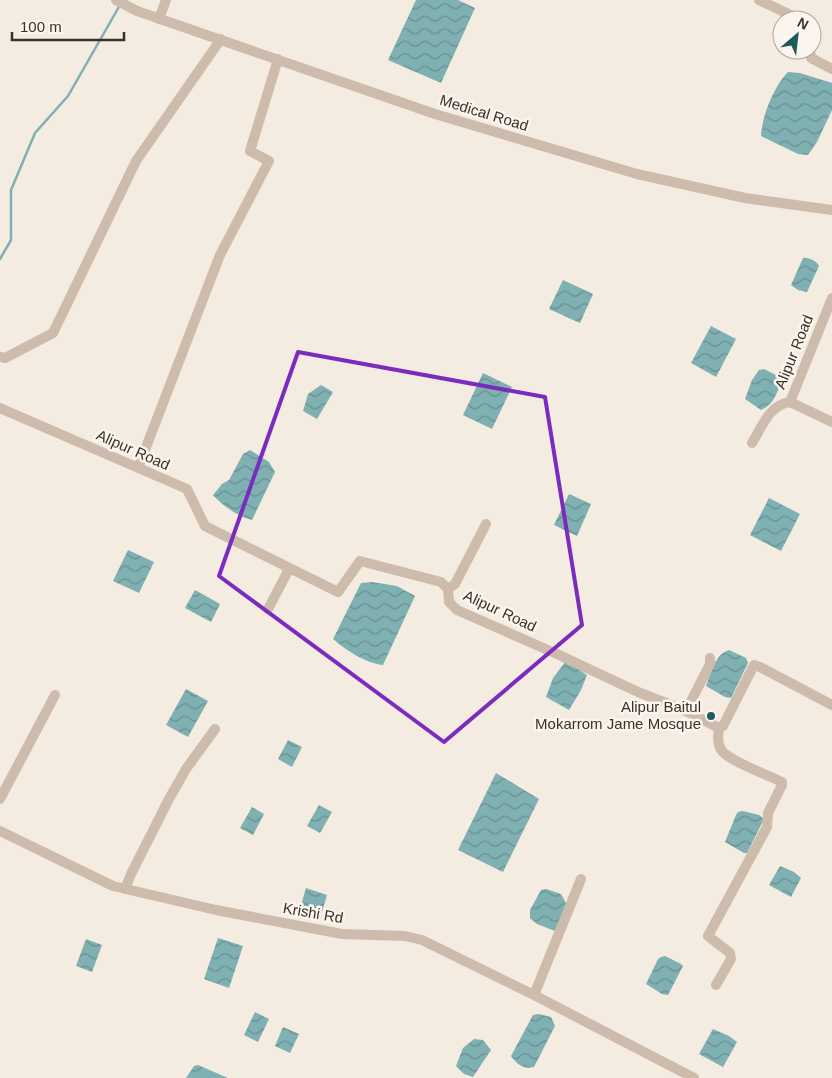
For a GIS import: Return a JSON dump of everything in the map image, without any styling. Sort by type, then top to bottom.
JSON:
[{"type":"street","name":"Medical Road","points":[[116,0],[137,12],[434,114],[636,174],[746,198],[832,210]]},
{"type":"street","points":[[159,19],[166,0]]},
{"type":"street","points":[[759,0],[780,10]]},
{"type":"street","points":[[0,357],[5,358],[53,334],[136,161],[221,40]]},
{"type":"street","points":[[138,468],[220,256],[269,161],[250,151],[278,59]]},
{"type":"street","points":[[815,60],[832,69]]},
{"type":"street","name":"Alipur Road","points":[[832,298],[790,402],[832,422]]},
{"type":"street","points":[[752,443],[774,408],[780,403],[790,402]]},
{"type":"street","name":"Alipur Road","points":[[0,408],[187,489],[205,526],[338,592],[360,561],[430,578],[441,582],[448,589],[449,602],[457,610],[638,692],[686,711],[719,728]]},
{"type":"street","points":[[448,589],[455,584],[486,524]]},
{"type":"street","points":[[268,608],[287,573],[287,567]]},
{"type":"street","points":[[686,711],[710,664],[710,658]]},
{"type":"street","points":[[716,985],[731,959],[730,953],[708,936],[767,827],[768,813],[782,785],[782,782],[730,757],[723,751],[718,742],[719,728],[723,726],[754,665],[832,705]]},
{"type":"street","points":[[0,799],[55,695]]},
{"type":"street","points":[[125,889],[169,799],[186,769],[215,728]]},
{"type":"street","name":"Krishi Rd","points":[[0,831],[113,886],[216,910],[342,934],[405,936],[422,940],[615,1036],[694,1078]]},
{"type":"street","points":[[534,995],[581,879]]},
{"type":"highlighted area","points":[[298,352],[545,397],[582,625],[444,742],[219,576]]},
{"type":"water","points":[[416,0],[458,0],[475,8],[441,83],[388,60]]},
{"type":"water","points":[[788,72],[800,73],[832,83],[832,110],[817,142],[808,155],[798,154],[761,136],[770,102],[778,85]]},
{"type":"water","points":[[803,258],[816,262],[819,266],[807,292],[798,290],[791,285]]},
{"type":"water","points":[[563,280],[593,294],[580,323],[549,309]]},
{"type":"water","points":[[711,326],[736,339],[716,377],[691,363]]},
{"type":"water","points":[[764,369],[782,380],[772,401],[761,410],[745,399],[752,380],[759,370]]},
{"type":"water","points":[[483,373],[512,387],[492,429],[463,415]]},
{"type":"water","points":[[321,385],[333,392],[317,419],[303,411],[308,394]]},
{"type":"water","points":[[250,450],[269,462],[275,472],[252,520],[231,510],[213,495],[222,484],[229,480],[243,454]]},
{"type":"water","points":[[569,494],[591,504],[577,536],[554,525]]},
{"type":"water","points":[[769,498],[800,514],[781,551],[750,535]]},
{"type":"water","points":[[128,550],[154,562],[139,593],[113,581]]},
{"type":"water","points":[[372,582],[397,586],[415,596],[383,665],[363,659],[333,639],[361,583]]},
{"type":"water","points":[[195,590],[220,604],[211,622],[185,608]]},
{"type":"water","points":[[729,650],[746,658],[748,663],[731,698],[725,697],[706,686],[720,655]]},
{"type":"water","points":[[566,661],[587,675],[581,690],[569,710],[546,697],[553,678]]},
{"type":"water","points":[[186,689],[208,701],[188,737],[166,725]]},
{"type":"water","points":[[288,740],[302,747],[292,767],[278,759]]},
{"type":"water","points":[[496,773],[539,799],[503,872],[458,850]]},
{"type":"water","points":[[319,805],[332,812],[320,833],[307,826]]},
{"type":"water","points":[[252,807],[264,814],[253,835],[240,828]]},
{"type":"water","points":[[743,811],[759,815],[764,819],[747,853],[725,842],[736,815],[738,812]]},
{"type":"water","points":[[780,866],[794,872],[801,878],[791,897],[769,885]]},
{"type":"water","points":[[306,888],[327,895],[320,919],[299,912]]},
{"type":"water","points":[[546,889],[561,894],[568,907],[555,931],[537,924],[530,918],[530,910],[541,890]]},
{"type":"water","points":[[218,938],[243,946],[229,988],[204,979]]},
{"type":"water","points":[[86,939],[102,945],[92,972],[76,966]]},
{"type":"water","points":[[665,956],[683,966],[668,995],[662,994],[646,984],[658,959]]},
{"type":"water","points":[[255,1012],[269,1019],[258,1042],[244,1035]]},
{"type":"water","points":[[539,1014],[551,1017],[555,1026],[534,1067],[523,1067],[511,1056],[533,1015]]},
{"type":"water","points":[[283,1027],[299,1034],[290,1053],[275,1046]]},
{"type":"water","points":[[713,1029],[737,1042],[723,1067],[699,1054]]},
{"type":"water","points":[[474,1039],[483,1040],[491,1050],[473,1077],[464,1074],[456,1066],[463,1048]]},
{"type":"water","points":[[198,1065],[228,1078],[186,1078],[194,1066]]},
{"type":"waterway","points":[[0,259],[11,240],[11,190],[35,133],[68,96],[120,5]]},
{"type":"place","name":"Alipur Baitul Mokarrom Jame Mosque","points":[[711,716]]}]
